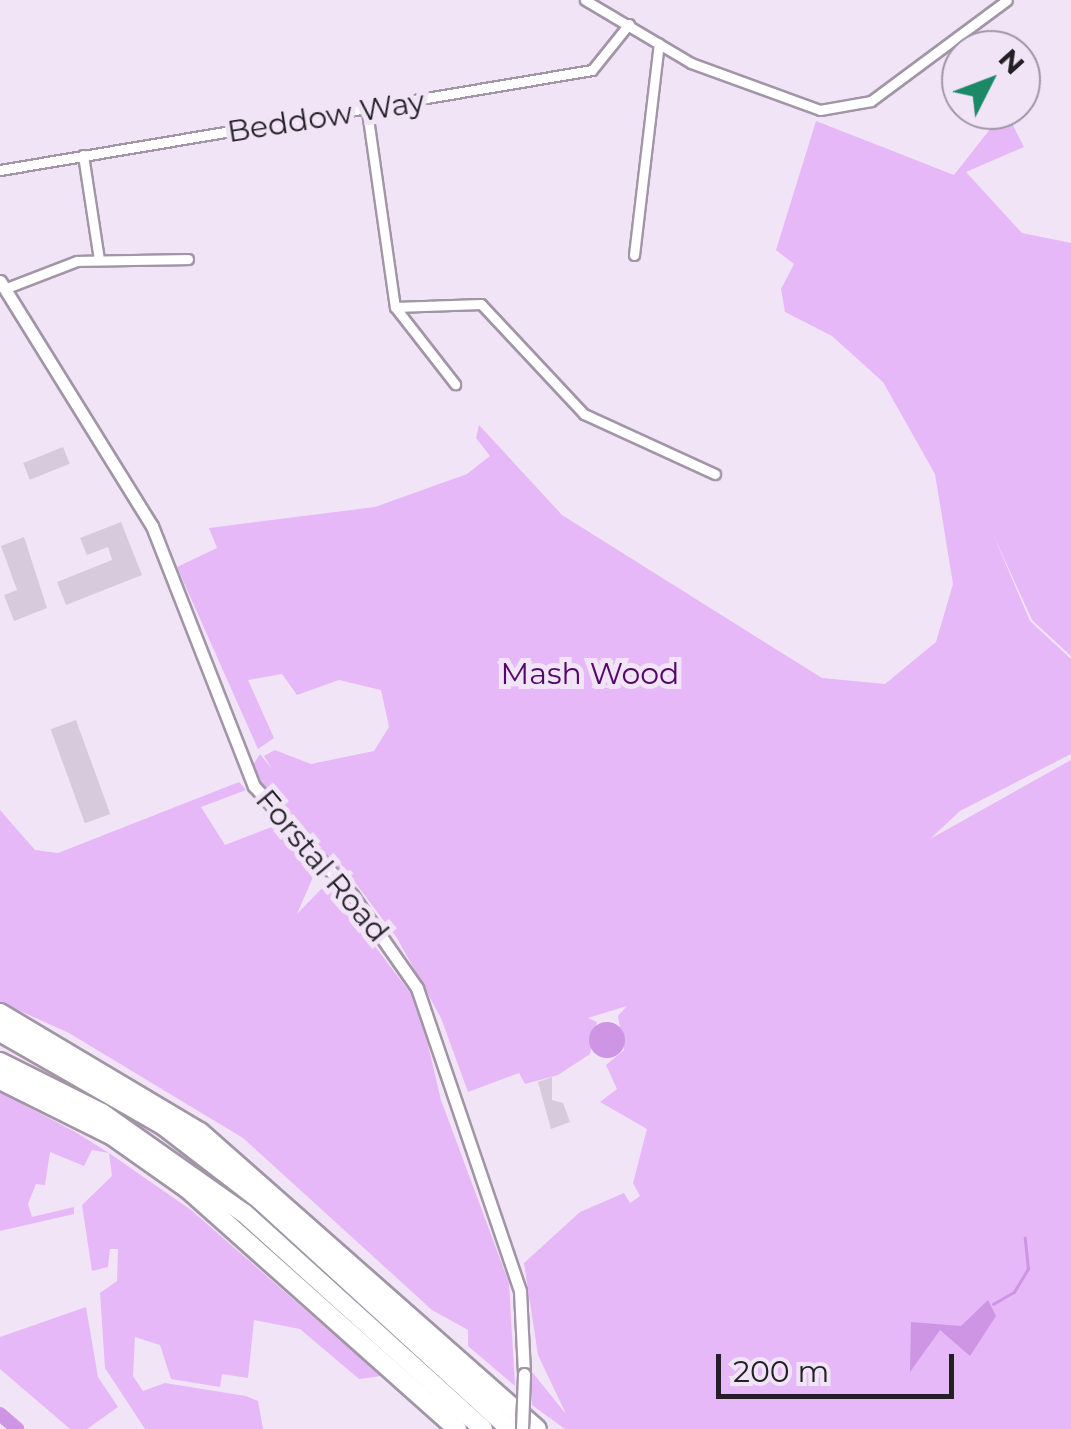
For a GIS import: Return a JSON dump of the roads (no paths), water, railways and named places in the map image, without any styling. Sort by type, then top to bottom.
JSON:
[{"type":"highway","points":[[0,1014],[200,1132],[538,1429]]},
{"type":"highway","points":[[0,1032],[164,1126],[260,1200],[510,1429]]},
{"type":"highway","points":[[0,1062],[102,1113],[244,1213],[483,1429]]},
{"type":"highway","points":[[0,1080],[111,1136],[189,1190],[458,1429]]},
{"type":"street","points":[[585,0],[714,74],[820,110],[871,101],[1006,0]]},
{"type":"street","name":"Beddow Way","points":[[0,170],[367,112],[592,70],[629,24]]},
{"type":"street","points":[[634,256],[659,43]]},
{"type":"street","points":[[367,112],[395,306],[455,384]]},
{"type":"street","points":[[83,155],[99,259]]},
{"type":"street","points":[[2,285],[57,265],[99,259],[188,259]]},
{"type":"street","name":"Forstal Road","points":[[2,285],[152,526],[254,786],[352,894],[417,988],[520,1290],[522,1429]]},
{"type":"street","points":[[395,306],[481,304],[584,414],[715,474]]},
{"type":"waterway","points":[[993,1304],[1014,1292],[1028,1269],[1025,1238]]},
{"type":"waterway","points":[[0,1414],[17,1429]]},
{"type":"park label","name":"Mash Wood","points":[[590,674]]}]
